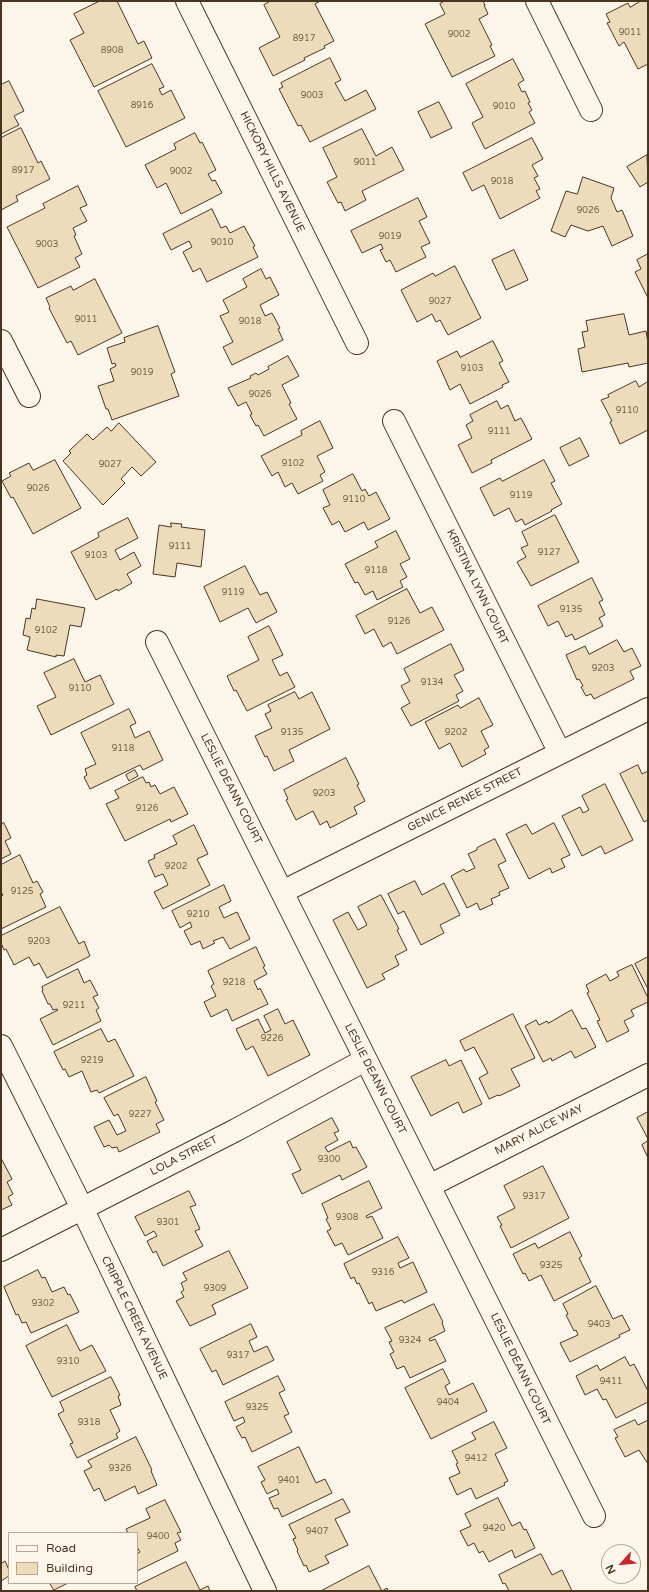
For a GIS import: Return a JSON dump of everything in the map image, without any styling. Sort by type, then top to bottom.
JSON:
[{"type":"street","name":"HICKORY HILLS AVENUE","points":[[187,1],[357,343]]},
{"type":"street","points":[[537,1],[591,110]]},
{"type":"street","points":[[1,341],[29,396]]},
{"type":"street","name":"KRISTINA LYNN COURT","points":[[394,421],[560,753]]},
{"type":"street","name":"LESLIE DEANN COURT","points":[[157,642],[594,1516]]},
{"type":"street","name":"GENICE RENEE STREET","points":[[282,892],[648,709]]},
{"type":"street","name":"CRIPPLE CREEK AVENUE","points":[[1,1046],[82,1208],[265,1591]]},
{"type":"street","name":"LOLA STREET","points":[[1,1250],[236,1130],[366,1060]]},
{"type":"street","name":"MARY ALICE WAY","points":[[429,1186],[648,1075]]},
{"type":"building","points":[[100,1],[117,1],[138,44],[144,41],[152,58],[94,87],[70,40],[84,33],[74,14]]},
{"type":"building","points":[[271,1],[320,1],[315,4],[334,41],[324,46],[325,48],[304,58],[305,60],[273,76],[259,48],[280,37],[264,5]]},
{"type":"building","points":[[445,1],[483,1],[488,14],[479,19],[492,45],[490,46],[495,56],[452,77],[425,24],[445,14],[440,4]]},
{"type":"building","points":[[641,1],[648,1],[648,64],[638,69],[624,42],[619,46],[607,23],[610,22],[606,14],[628,3],[630,7]]},
{"type":"building","points":[[330,58],[341,80],[335,83],[345,101],[366,90],[376,109],[310,142],[301,125],[298,126],[279,89],[283,87],[281,83]]},
{"type":"building","points":[[513,59],[524,80],[518,84],[522,92],[525,91],[530,102],[528,103],[532,110],[529,112],[535,123],[485,149],[472,123],[483,117],[466,84]]},
{"type":"building","points":[[152,64],[164,87],[159,89],[162,95],[171,90],[185,118],[126,147],[98,91]]},
{"type":"building","points":[[9,81],[24,111],[14,116],[19,125],[1,134],[1,85]]},
{"type":"building","points":[[439,102],[452,128],[431,138],[418,112]]},
{"type":"building","points":[[21,128],[38,163],[41,161],[50,179],[16,196],[18,201],[1,210],[1,138]]},
{"type":"building","points":[[362,129],[376,156],[392,147],[404,170],[362,191],[366,200],[345,211],[341,202],[338,203],[327,182],[337,177],[323,148]]},
{"type":"building","points":[[195,133],[200,143],[202,142],[216,170],[208,174],[212,181],[215,180],[222,193],[181,214],[166,183],[157,188],[145,165],[176,149],[174,144]]},
{"type":"building","points":[[532,138],[543,159],[532,165],[538,176],[534,178],[540,189],[536,191],[540,198],[500,219],[484,185],[472,191],[463,173]]},
{"type":"building","points":[[647,155],[648,182],[640,187],[627,167]]},
{"type":"building","points":[[583,177],[614,188],[611,198],[617,212],[622,210],[633,236],[612,246],[603,226],[588,231],[571,225],[565,237],[551,231],[566,191],[577,194]]},
{"type":"building","points":[[78,186],[87,205],[80,208],[87,221],[73,228],[76,235],[74,236],[82,254],[75,258],[80,267],[38,288],[7,227],[45,208],[43,204]]},
{"type":"building","points":[[418,198],[427,217],[419,221],[430,243],[421,247],[426,257],[396,272],[390,260],[386,262],[380,250],[383,249],[381,244],[362,253],[351,231]]},
{"type":"building","points":[[212,209],[221,228],[226,226],[230,233],[244,226],[255,246],[253,247],[258,257],[207,282],[200,268],[193,272],[183,252],[192,247],[189,241],[171,250],[163,234]]},
{"type":"building","points":[[514,250],[528,280],[506,290],[492,260]]},
{"type":"building","points":[[648,254],[648,298],[635,272],[641,269],[637,260]]},
{"type":"building","points":[[455,266],[481,318],[448,335],[440,320],[436,322],[432,314],[417,322],[401,290],[433,273],[435,276]]},
{"type":"building","points":[[261,269],[266,279],[270,277],[279,295],[260,305],[265,316],[272,313],[280,328],[278,329],[283,340],[232,365],[223,347],[233,342],[220,316],[229,312],[223,300],[247,287],[243,279]]},
{"type":"building","points":[[95,279],[122,333],[78,355],[71,341],[67,343],[49,308],[50,307],[46,298],[71,286],[73,290]]},
{"type":"building","points":[[624,314],[629,335],[646,331],[648,343],[648,363],[629,367],[628,363],[582,372],[578,349],[585,347],[582,332],[588,331],[586,321]]},
{"type":"building","points":[[158,326],[175,372],[171,374],[179,396],[112,420],[108,409],[106,409],[98,386],[114,381],[110,369],[116,366],[115,363],[112,364],[107,348],[125,342],[124,338]]},
{"type":"building","points":[[493,341],[503,361],[499,363],[509,382],[502,385],[503,387],[470,404],[460,384],[450,390],[437,361],[457,351],[460,357]]},
{"type":"building","points":[[288,356],[299,376],[282,385],[291,403],[289,404],[297,419],[264,436],[250,415],[252,414],[246,402],[238,406],[228,388],[251,378],[250,376],[256,373],[258,375],[269,369],[268,367]]},
{"type":"building","points":[[636,381],[639,387],[647,382],[648,383],[648,430],[620,444],[610,422],[612,421],[601,400]]},
{"type":"building","points":[[497,401],[501,409],[508,405],[515,421],[521,418],[532,439],[491,460],[492,463],[472,473],[458,445],[472,438],[466,425],[473,421],[470,415]]},
{"type":"building","points":[[320,421],[333,448],[317,456],[325,472],[320,475],[323,481],[298,494],[292,483],[285,487],[278,472],[272,476],[261,456],[302,435],[301,431]]},
{"type":"building","points":[[119,423],[156,462],[141,476],[132,467],[121,479],[125,483],[103,505],[63,461],[71,453],[69,451],[87,434],[93,440],[107,427],[111,431]]},
{"type":"building","points":[[580,438],[589,456],[569,466],[560,448]]},
{"type":"building","points":[[55,460],[81,508],[33,534],[13,497],[11,498],[2,481],[11,476],[9,473],[29,463],[33,470]]},
{"type":"building","points":[[544,460],[555,481],[551,483],[562,504],[525,525],[522,519],[516,522],[509,508],[494,516],[480,488],[500,478],[502,481]]},
{"type":"building","points":[[353,474],[362,491],[365,489],[369,496],[376,492],[390,519],[368,530],[364,522],[345,532],[339,521],[332,525],[323,508],[330,505],[323,490]]},
{"type":"building","points":[[555,515],[579,562],[531,586],[517,562],[526,557],[521,548],[528,545],[522,532]]},
{"type":"building","points":[[128,518],[138,538],[115,550],[120,560],[134,552],[141,566],[127,574],[132,583],[118,591],[117,589],[96,600],[71,552],[99,537],[98,533]]},
{"type":"building","points":[[171,523],[182,524],[181,527],[205,530],[201,567],[177,563],[175,577],[153,574],[159,525],[171,527]]},
{"type":"building","points":[[396,531],[410,559],[400,564],[407,577],[400,581],[403,587],[377,600],[373,591],[365,595],[358,582],[355,583],[345,564],[378,547],[375,542]]},
{"type":"building","points":[[245,566],[260,595],[267,592],[277,612],[256,623],[248,608],[220,622],[204,587]]},
{"type":"building","points":[[592,578],[603,600],[599,602],[605,615],[599,618],[603,626],[575,640],[572,634],[566,637],[558,621],[548,626],[538,606]]},
{"type":"building","points":[[407,589],[420,613],[432,607],[444,630],[397,654],[391,642],[383,647],[374,629],[365,634],[356,616]]},
{"type":"building","points":[[37,599],[85,608],[81,627],[70,625],[64,656],[56,655],[56,657],[27,650],[30,637],[23,635],[26,618],[30,619],[32,608],[35,609]]},
{"type":"building","points":[[269,626],[283,655],[272,660],[280,676],[287,672],[295,687],[247,711],[236,690],[234,691],[227,676],[259,660],[248,637]]},
{"type":"building","points":[[617,640],[624,652],[632,648],[641,666],[630,671],[634,679],[594,699],[591,694],[586,696],[581,687],[583,686],[579,679],[577,680],[566,655],[585,646],[589,654]]},
{"type":"building","points":[[451,644],[464,670],[454,675],[463,691],[456,695],[459,701],[411,726],[401,708],[410,703],[401,686],[410,681],[404,669]]},
{"type":"building","points":[[74,659],[85,682],[100,675],[114,704],[51,735],[37,706],[56,697],[44,673]]},
{"type":"building","points":[[295,692],[299,699],[312,692],[330,729],[289,750],[294,761],[274,771],[267,756],[265,757],[255,736],[272,728],[265,714],[271,711],[268,705]]},
{"type":"building","points":[[479,698],[493,725],[481,731],[489,747],[484,750],[486,754],[462,767],[450,743],[439,749],[425,722],[458,705],[460,708]]},
{"type":"building","points":[[129,709],[136,723],[130,726],[135,738],[149,731],[163,760],[143,770],[140,765],[90,789],[84,777],[87,775],[85,769],[96,764],[81,733]]},
{"type":"building","points":[[346,758],[359,784],[357,785],[365,801],[354,807],[357,814],[330,828],[327,821],[320,825],[313,811],[296,820],[286,800],[288,799],[284,790]]},
{"type":"building","points":[[638,765],[642,774],[648,771],[648,820],[644,822],[620,774]]},
{"type":"building","points":[[135,770],[138,776],[129,781],[126,775]]},
{"type":"building","points":[[143,777],[146,783],[149,782],[151,787],[155,785],[160,794],[174,787],[188,814],[171,822],[170,819],[125,841],[106,804],[119,798],[115,791]]},
{"type":"building","points":[[605,784],[633,840],[605,854],[601,846],[582,856],[562,816],[580,807],[583,813],[589,810],[582,796]]},
{"type":"building","points":[[4,823],[11,838],[5,841],[11,854],[1,859],[1,824]]},
{"type":"building","points":[[554,823],[570,855],[561,859],[565,867],[552,873],[550,868],[529,879],[506,834],[526,824],[532,834]]},
{"type":"building","points":[[194,825],[208,854],[197,859],[210,885],[163,909],[154,892],[168,885],[163,874],[155,877],[148,861],[155,858],[154,855],[177,844],[173,836]]},
{"type":"building","points":[[495,839],[506,861],[498,865],[509,888],[499,892],[500,895],[491,899],[493,904],[480,910],[477,903],[467,908],[451,876],[464,869],[466,872],[475,868],[468,854]]},
{"type":"building","points":[[20,855],[33,883],[37,881],[43,892],[40,894],[46,907],[1,929],[1,896],[3,895],[1,892],[1,865]]},
{"type":"building","points":[[415,881],[422,895],[444,883],[460,915],[440,925],[444,933],[421,945],[404,911],[398,914],[388,894]]},
{"type":"building","points":[[224,885],[231,901],[219,907],[224,918],[237,912],[250,939],[230,949],[223,937],[213,941],[215,943],[203,949],[200,941],[191,945],[184,931],[192,927],[190,922],[180,928],[172,911]]},
{"type":"building","points":[[381,895],[399,929],[397,930],[407,950],[395,956],[399,965],[382,974],[385,979],[367,988],[333,920],[348,912],[358,930],[367,925],[358,907]]},
{"type":"building","points":[[60,907],[79,944],[84,941],[90,956],[47,978],[39,963],[34,966],[29,957],[14,965],[6,949],[4,950],[1,943],[1,936]]},
{"type":"building","points":[[256,947],[267,974],[254,981],[258,990],[260,988],[268,1004],[232,1021],[227,1009],[211,1017],[204,1002],[216,996],[211,986],[214,984],[208,971]]},
{"type":"building","points":[[648,957],[648,989],[635,964]]},
{"type":"building","points":[[632,965],[648,998],[648,1002],[631,1010],[634,1016],[624,1021],[629,1031],[607,1042],[597,1021],[600,1020],[587,993],[589,992],[586,985],[606,974],[610,981],[619,976],[617,972]]},
{"type":"building","points":[[78,969],[84,983],[90,980],[98,995],[93,997],[99,1008],[96,1010],[101,1021],[53,1045],[40,1019],[58,1010],[53,1010],[50,1004],[48,1004],[42,991],[42,987]]},
{"type":"building","points":[[278,1009],[285,1024],[293,1020],[310,1055],[268,1076],[253,1046],[246,1050],[236,1029],[258,1019],[265,1033],[271,1030],[264,1016]]},
{"type":"building","points":[[572,1010],[582,1029],[586,1028],[596,1047],[575,1058],[571,1051],[552,1061],[551,1058],[543,1062],[525,1026],[536,1020],[539,1025],[547,1021],[548,1023]]},
{"type":"building","points":[[513,1014],[535,1058],[511,1069],[520,1086],[489,1099],[479,1078],[488,1073],[474,1047],[465,1051],[460,1041]]},
{"type":"building","points":[[101,1029],[108,1042],[115,1039],[134,1076],[99,1093],[97,1090],[91,1092],[82,1071],[69,1077],[65,1069],[63,1070],[54,1052]]},
{"type":"building","points":[[446,1060],[449,1066],[461,1060],[482,1104],[463,1113],[458,1102],[431,1116],[411,1077]]},
{"type":"building","points":[[146,1077],[157,1101],[155,1102],[164,1120],[156,1124],[160,1132],[119,1152],[117,1147],[112,1148],[109,1145],[104,1147],[94,1127],[109,1120],[117,1135],[126,1131],[118,1114],[114,1116],[104,1098]]},
{"type":"building","points":[[648,1112],[648,1139],[637,1118]]},
{"type":"building","points":[[332,1118],[339,1131],[334,1133],[338,1140],[325,1147],[328,1152],[350,1141],[353,1148],[356,1147],[367,1167],[342,1180],[340,1175],[302,1194],[292,1174],[301,1170],[287,1142]]},
{"type":"building","points":[[648,1141],[648,1158],[642,1145]]},
{"type":"building","points":[[1,1158],[12,1179],[7,1182],[13,1194],[8,1197],[12,1205],[1,1210]]},
{"type":"building","points":[[543,1166],[569,1218],[511,1248],[500,1226],[502,1225],[497,1217],[515,1208],[504,1186]]},
{"type":"building","points":[[369,1181],[382,1208],[366,1216],[367,1218],[372,1216],[383,1238],[348,1255],[342,1243],[335,1246],[327,1231],[331,1229],[326,1219],[328,1218],[322,1204]]},
{"type":"building","points":[[189,1191],[196,1205],[190,1207],[200,1229],[195,1231],[203,1246],[163,1266],[156,1251],[153,1253],[147,1241],[157,1236],[154,1231],[145,1236],[135,1217]]},
{"type":"building","points":[[570,1232],[582,1256],[579,1258],[591,1282],[554,1301],[541,1275],[529,1281],[525,1273],[523,1274],[513,1254],[535,1243],[538,1248]]},
{"type":"building","points":[[398,1237],[409,1258],[398,1263],[400,1268],[413,1262],[427,1292],[404,1303],[402,1300],[376,1311],[372,1302],[369,1304],[359,1283],[357,1284],[354,1277],[351,1279],[344,1264]]},
{"type":"building","points":[[229,1251],[248,1288],[212,1305],[216,1314],[190,1326],[176,1301],[184,1297],[181,1292],[184,1290],[181,1283],[187,1280],[183,1273]]},
{"type":"building","points":[[38,1270],[42,1278],[45,1277],[52,1292],[64,1287],[68,1295],[70,1294],[79,1312],[31,1333],[26,1322],[22,1323],[18,1314],[16,1315],[4,1287]]},
{"type":"building","points":[[596,1286],[613,1319],[622,1315],[630,1330],[619,1335],[620,1337],[570,1362],[560,1343],[578,1335],[576,1330],[574,1331],[566,1315],[568,1314],[563,1304]]},
{"type":"building","points":[[434,1304],[443,1322],[445,1331],[429,1339],[430,1341],[435,1339],[446,1361],[410,1378],[404,1366],[397,1369],[390,1354],[394,1352],[389,1342],[392,1341],[385,1328]]},
{"type":"building","points":[[251,1324],[257,1337],[249,1341],[254,1352],[267,1346],[274,1360],[223,1385],[216,1370],[212,1372],[200,1349]]},
{"type":"building","points":[[67,1325],[80,1351],[92,1345],[106,1371],[52,1397],[26,1346]]},
{"type":"building","points":[[625,1357],[630,1366],[634,1364],[648,1391],[648,1402],[616,1418],[606,1399],[603,1400],[597,1389],[585,1395],[576,1376],[597,1365],[600,1370]]},
{"type":"building","points":[[443,1369],[450,1383],[445,1386],[449,1395],[473,1383],[487,1411],[431,1439],[405,1388]]},
{"type":"building","points":[[278,1376],[285,1390],[279,1393],[289,1414],[284,1416],[292,1432],[252,1452],[245,1437],[242,1438],[236,1427],[245,1422],[243,1417],[234,1421],[225,1402]]},
{"type":"building","points":[[111,1377],[120,1395],[118,1396],[121,1405],[110,1410],[120,1431],[116,1434],[118,1438],[77,1458],[70,1444],[73,1443],[58,1414],[64,1411],[60,1402]]},
{"type":"building","points":[[635,1420],[638,1425],[648,1420],[648,1464],[639,1450],[625,1457],[615,1438],[618,1437],[614,1430]]},
{"type":"building","points":[[494,1422],[507,1448],[495,1454],[508,1481],[504,1483],[505,1485],[476,1499],[471,1488],[457,1495],[449,1478],[460,1473],[456,1464],[458,1463],[452,1451],[476,1439],[472,1433]]},
{"type":"building","points":[[136,1437],[152,1470],[151,1471],[157,1485],[138,1494],[135,1486],[105,1501],[99,1488],[94,1491],[84,1471],[92,1467],[88,1461]]},
{"type":"building","points":[[299,1447],[316,1483],[325,1479],[332,1493],[282,1517],[278,1508],[274,1509],[269,1498],[279,1494],[277,1489],[267,1494],[261,1482],[265,1480],[258,1467]]},
{"type":"building","points":[[498,1498],[512,1526],[520,1522],[524,1530],[526,1529],[535,1548],[515,1558],[512,1550],[489,1562],[483,1551],[479,1553],[474,1543],[468,1546],[460,1531],[471,1526],[465,1514]]},
{"type":"building","points":[[343,1499],[350,1512],[335,1519],[348,1545],[325,1556],[329,1563],[309,1572],[306,1565],[304,1566],[297,1551],[298,1550],[293,1539],[296,1538],[289,1525]]},
{"type":"building","points":[[165,1500],[181,1532],[177,1533],[181,1540],[175,1543],[178,1551],[138,1571],[138,1553],[140,1552],[138,1549],[138,1532],[128,1532],[126,1529],[150,1518],[146,1509]]},
{"type":"building","points":[[541,1554],[552,1575],[562,1570],[572,1591],[509,1591],[505,1583],[503,1584],[499,1575]]},
{"type":"building","points":[[1,1561],[2,1563],[5,1561],[8,1568],[8,1577],[1,1581]]},
{"type":"building","points":[[186,1562],[200,1590],[208,1586],[210,1591],[137,1591],[135,1587]]},
{"type":"building","points":[[369,1566],[382,1591],[321,1591]]},
{"type":"building","points":[[51,1584],[66,1584],[54,1590]]}]
